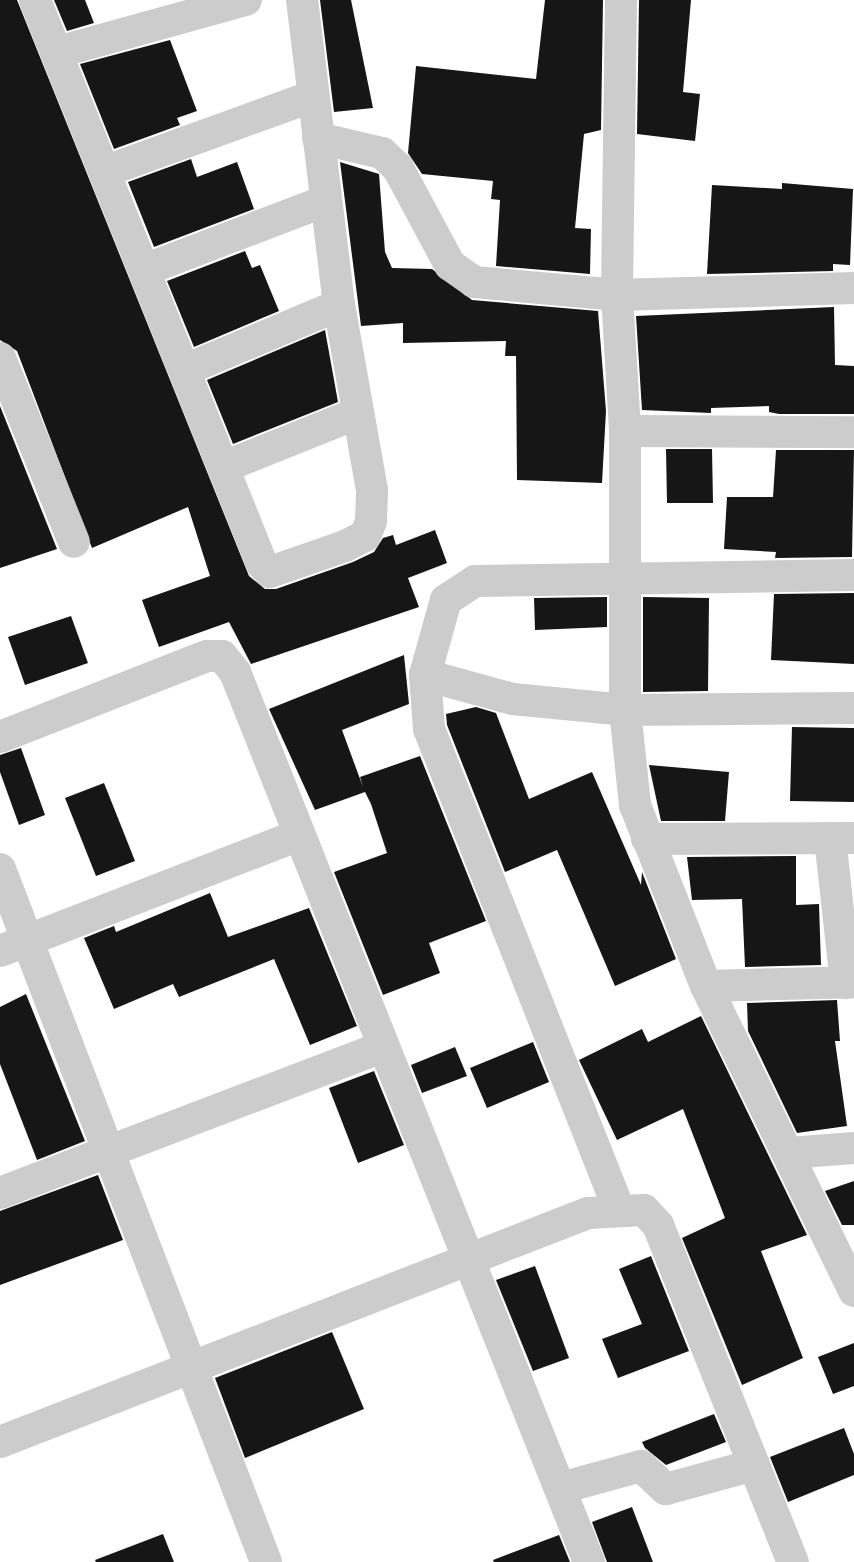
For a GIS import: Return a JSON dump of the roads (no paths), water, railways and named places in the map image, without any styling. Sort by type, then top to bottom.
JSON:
[{"type":"street","points":[[34,0],[58,52],[147,269],[226,466],[262,564],[270,572],[345,546],[365,536],[371,521],[372,490],[339,305],[302,0]]},
{"type":"street","points":[[58,52],[246,0]]},
{"type":"street","points":[[621,0],[618,295],[625,431],[625,710],[635,805],[706,986],[854,1291]]},
{"type":"street","points":[[106,171],[313,96]]},
{"type":"street","points":[[318,138],[382,153],[398,168],[450,265],[474,282],[618,295],[854,288]]},
{"type":"street","points":[[147,269],[326,201]]},
{"type":"street","points":[[187,369],[339,305]]},
{"type":"street","points":[[1,363],[74,542]]},
{"type":"street","points":[[226,466],[357,413]]},
{"type":"street","points":[[625,431],[854,432]]},
{"type":"street","points":[[618,1207],[429,729],[425,675],[446,600],[461,587],[475,581],[625,575],[854,575]]},
{"type":"street","points":[[0,737],[196,660],[222,656],[235,672],[296,836],[470,1262],[589,1562]]},
{"type":"street","points":[[425,675],[513,699],[625,710],[854,708]]},
{"type":"street","points":[[14,946],[296,836]]},
{"type":"street","points":[[647,839],[842,838],[850,982],[706,986]]},
{"type":"street","points":[[0,869],[14,946],[109,1152],[266,1562]]},
{"type":"street","points":[[0,1193],[382,1047]]},
{"type":"street","points":[[789,1153],[854,1148]]},
{"type":"street","points":[[0,1442],[470,1262],[588,1213],[618,1207],[644,1210],[658,1225],[793,1562]]},
{"type":"street","points":[[561,1488],[641,1466],[666,1489],[754,1465]]}]
